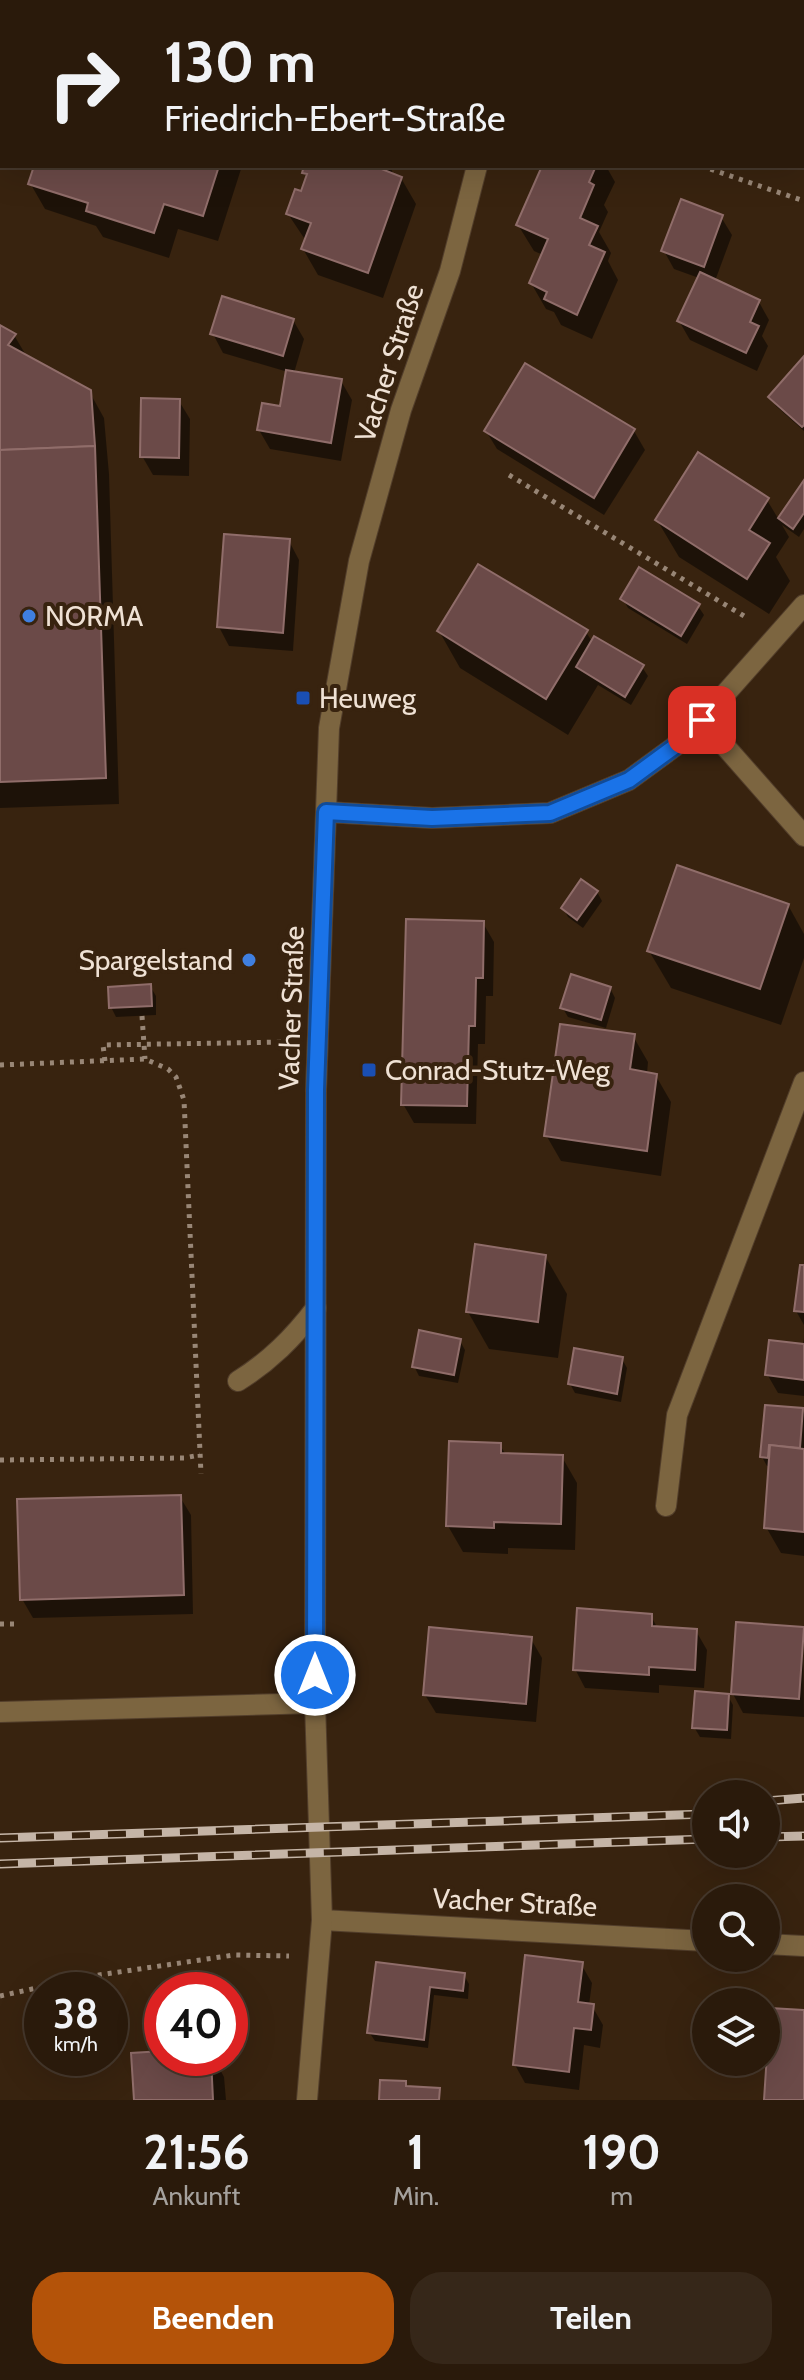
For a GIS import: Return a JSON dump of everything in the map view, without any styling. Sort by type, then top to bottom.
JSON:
[{"type":"street","name":"Vacher Straße","points":[[307,2100],[322,1920],[315,1703],[316,1090],[329,728],[359,561],[401,410],[450,271],[476,168]]},
{"type":"street","points":[[326,812],[432,818],[550,813],[629,780],[674,747],[702,720],[804,605]]},
{"type":"street","points":[[702,720],[804,836]]},
{"type":"street","points":[[666,1506],[677,1415],[804,1082]]},
{"type":"street","points":[[238,1381],[262,1366],[290,1341],[316,1308]]},
{"type":"street","points":[[0,1712],[315,1703]]},
{"type":"street","name":"Vacher Straße","points":[[322,1920],[692,1940]]},
{"type":"street","points":[[780,1945],[804,1946]]},
{"type":"path","points":[[707,168],[804,201]]},
{"type":"path","points":[[509,475],[778,636]]},
{"type":"path","points":[[142,1016],[145,1059]]},
{"type":"path","points":[[105,1061],[103,1045],[280,1042]]},
{"type":"path","points":[[0,1065],[145,1059],[159,1064],[176,1077],[184,1100],[201,1474]]},
{"type":"path","points":[[0,1460],[184,1458],[200,1455]]},
{"type":"path","points":[[0,1624],[18,1624]]},
{"type":"path","points":[[0,1996],[92,1976],[234,1955],[318,1956]]},
{"type":"building","points":[[33,168],[218,168],[203,216],[164,204],[154,233],[86,211],[88,203],[28,184]]},
{"type":"building","points":[[303,168],[379,168],[402,177],[368,273],[301,249],[311,223],[286,214],[295,189],[301,191],[307,174],[302,173]]},
{"type":"building","points":[[541,168],[595,168],[589,182],[594,185],[580,218],[598,226],[589,245],[605,252],[577,315],[544,299],[547,292],[529,283],[548,239],[516,225]]},
{"type":"building","points":[[681,199],[723,215],[704,267],[661,251]]},
{"type":"building","points":[[700,272],[760,300],[750,322],[759,326],[746,353],[677,321]]},
{"type":"building","points":[[222,296],[294,319],[283,356],[210,334]]},
{"type":"building","points":[[0,325],[16,334],[8,345],[91,390],[95,446],[0,450]]},
{"type":"building","points":[[804,356],[804,425],[802,427],[768,397]]},
{"type":"building","points":[[525,363],[635,429],[594,498],[484,431]]},
{"type":"building","points":[[286,370],[342,379],[331,443],[257,430],[262,403],[280,406]]},
{"type":"building","points":[[141,398],[180,399],[179,458],[140,457]]},
{"type":"building","points":[[95,446],[106,778],[0,782],[0,450]]},
{"type":"building","points":[[698,452],[769,498],[749,530],[770,543],[747,579],[655,520]]},
{"type":"building","points":[[804,480],[804,513],[793,529],[778,518]]},
{"type":"building","points":[[224,534],[290,539],[283,633],[217,627]]},
{"type":"building","points":[[478,564],[588,630],[546,699],[437,631]]},
{"type":"building","points":[[639,567],[700,604],[681,636],[620,599]]},
{"type":"building","points":[[594,636],[644,665],[625,697],[576,667]]},
{"type":"building","points":[[677,865],[789,904],[760,989],[647,951]]},
{"type":"building","points":[[581,879],[598,891],[577,920],[561,908]]},
{"type":"building","points":[[406,919],[484,921],[483,978],[476,978],[475,1026],[469,1026],[467,1106],[401,1105]]},
{"type":"building","points":[[571,974],[611,987],[601,1020],[560,1008]]},
{"type":"building","points":[[151,984],[152,1006],[109,1008],[108,987]]},
{"type":"building","points":[[560,1024],[635,1034],[630,1069],[657,1074],[647,1151],[544,1136]]},
{"type":"building","points":[[475,1244],[546,1255],[538,1322],[466,1312]]},
{"type":"building","points":[[800,1265],[804,1265],[804,1312],[794,1311]]},
{"type":"building","points":[[419,1330],[461,1339],[454,1375],[412,1367]]},
{"type":"building","points":[[769,1340],[804,1344],[804,1380],[765,1375]]},
{"type":"building","points":[[574,1348],[623,1357],[617,1394],[568,1384]]},
{"type":"building","points":[[765,1405],[803,1408],[800,1448],[769,1445],[768,1458],[760,1457]]},
{"type":"building","points":[[449,1441],[501,1443],[501,1453],[563,1455],[561,1524],[494,1522],[494,1528],[446,1526]]},
{"type":"building","points":[[770,1445],[804,1449],[804,1532],[764,1528]]},
{"type":"building","points":[[181,1495],[184,1595],[20,1600],[17,1499]]},
{"type":"building","points":[[577,1608],[652,1614],[652,1626],[697,1629],[695,1670],[649,1667],[649,1675],[573,1670]]},
{"type":"building","points":[[736,1622],[804,1627],[799,1699],[731,1694]]},
{"type":"building","points":[[429,1627],[532,1637],[526,1704],[423,1695]]},
{"type":"building","points":[[695,1691],[729,1694],[727,1730],[692,1728]]},
{"type":"building","points":[[525,1955],[583,1962],[578,2002],[594,2004],[591,2030],[574,2028],[569,2072],[513,2065]]},
{"type":"building","points":[[376,1962],[465,1973],[463,1991],[430,1987],[424,2040],[367,2033]]},
{"type":"building","points":[[780,2009],[804,2010],[804,2100],[764,2100],[766,2076],[780,2076]]},
{"type":"building","points":[[144,2052],[144,2076],[212,2076],[213,2100],[134,2100],[131,2053]]},
{"type":"building","points":[[380,2080],[406,2081],[406,2086],[440,2088],[439,2100],[379,2100]]},
{"type":"railway","points":[[780,1800],[804,1798]]},
{"type":"railway","points":[[0,1838],[692,1814]]},
{"type":"railway","points":[[780,1837],[804,1836]]},
{"type":"railway","points":[[0,1864],[692,1839]]},
{"type":"place","name":"NORMA","points":[[29,616]]},
{"type":"place","name":"Heuweg","points":[[303,698]]},
{"type":"place","name":"Spargelstand","points":[[249,960]]},
{"type":"place","name":"Conrad-Stutz-Weg","points":[[369,1070]]},
{"type":"route","points":[[315,1675],[316,1090],[326,812],[432,818],[550,813],[629,780],[674,747],[702,720]]}]
